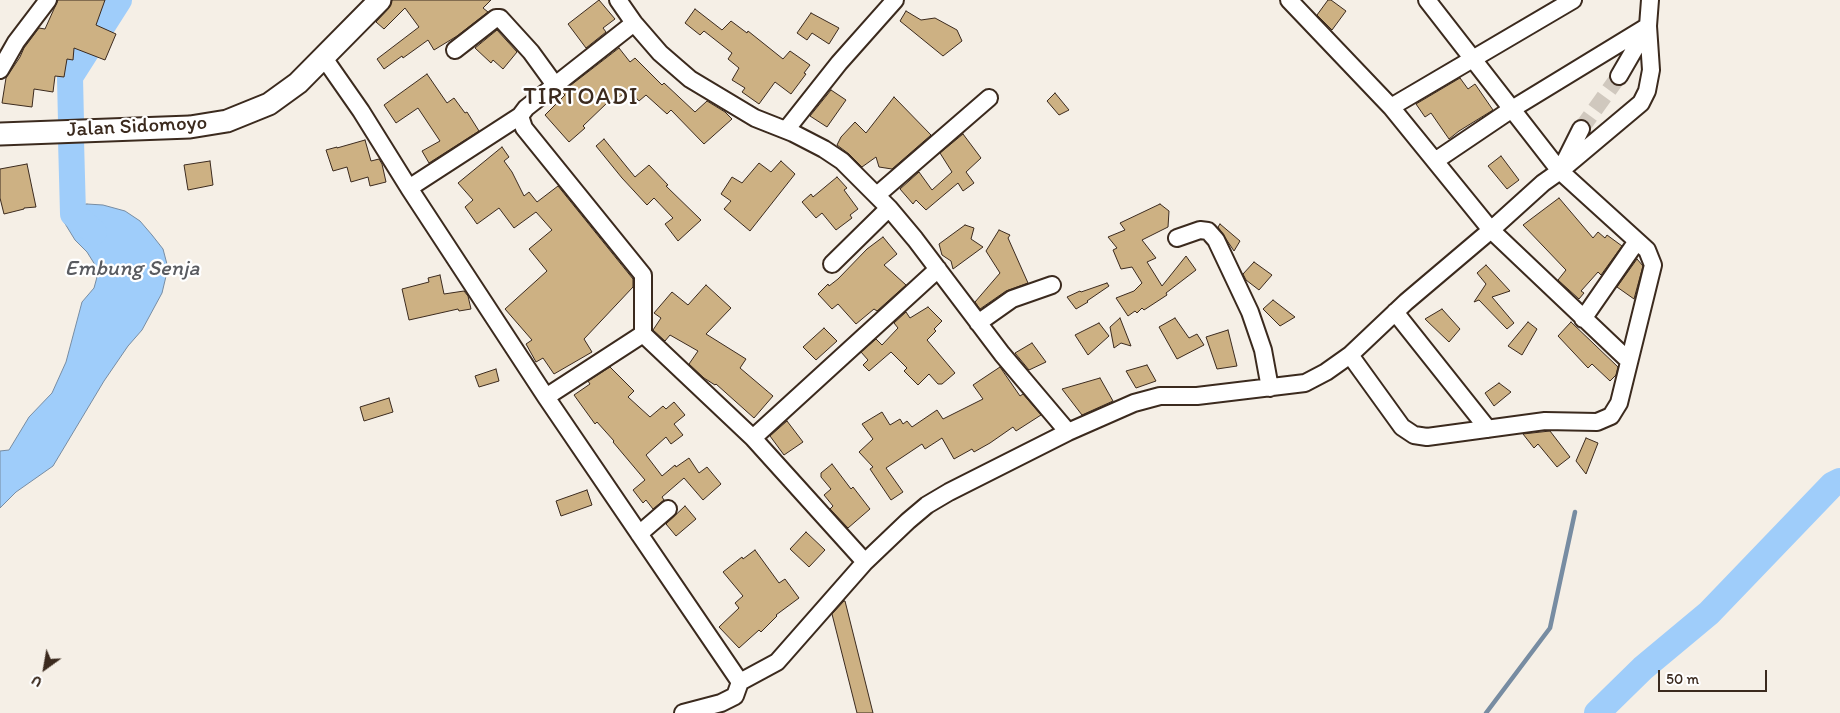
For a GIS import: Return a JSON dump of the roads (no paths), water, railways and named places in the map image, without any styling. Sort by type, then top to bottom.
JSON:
[{"type":"main road","name":"Jalan Sidomoyo","points":[[0,134],[190,127],[227,121],[269,104],[298,83],[380,0]]},
{"type":"street","points":[[0,70],[16,42],[48,0]]},
{"type":"street","points":[[618,0],[634,23],[660,52],[690,79],[755,118],[786,130],[824,149],[842,161],[889,208],[978,322],[1068,432]]},
{"type":"street","points":[[786,130],[895,0]]},
{"type":"street","points":[[1289,0],[1392,107],[1491,230],[1628,360]]},
{"type":"street","points":[[1350,355],[1402,427],[1414,435],[1428,436],[1545,421],[1598,422],[1611,416],[1619,403],[1628,360],[1653,265],[1647,250],[1560,171],[1427,0]]},
{"type":"street","points":[[1392,107],[1573,0]]},
{"type":"street","points":[[683,713],[722,703],[735,696],[740,682],[778,662],[865,562],[908,521],[949,492],[1068,432],[1134,403],[1160,396],[1197,396],[1304,383],[1326,372],[1350,355],[1395,312],[1543,183],[1641,103],[1647,91],[1651,70],[1648,26],[1650,0]]},
{"type":"street","points":[[455,50],[496,18],[500,18],[530,52],[555,85]]},
{"type":"street","points":[[409,188],[520,116],[526,108],[634,23]]},
{"type":"street","points":[[1436,161],[1512,109],[1648,26]]},
{"type":"street","points":[[1619,76],[1648,26]]},
{"type":"street","points":[[324,58],[361,111],[409,188],[546,397],[740,682]]},
{"type":"street","points":[[877,195],[990,98]]},
{"type":"street","points":[[520,116],[524,128],[643,275],[643,334],[753,438],[865,562]]},
{"type":"street","points":[[1560,171],[1581,129]]},
{"type":"street","points":[[832,264],[889,208]]},
{"type":"street","points":[[1177,238],[1200,230],[1208,231],[1216,240],[1250,312],[1263,350],[1270,388]]},
{"type":"street","points":[[1584,319],[1637,241]]},
{"type":"street","points":[[753,438],[938,269]]},
{"type":"street","points":[[978,322],[1012,299],[1052,285]]},
{"type":"street","points":[[1395,312],[1488,429]]},
{"type":"street","points":[[546,397],[643,334]]},
{"type":"street","points":[[639,534],[668,509]]},
{"type":"water","name":"Embung Senja","points":[[103,205],[125,211],[140,221],[152,235],[163,249],[168,268],[162,293],[142,330],[128,346],[104,381],[53,466],[16,492],[0,508],[0,451],[9,450],[29,417],[52,393],[66,362],[82,302],[94,288],[97,268],[87,252],[75,240],[64,222],[63,215],[69,206]]},
{"type":"waterway","points":[[71,122],[70,77],[119,0]]},
{"type":"waterway","points":[[71,140],[73,214],[94,232]]},
{"type":"waterway","points":[[1597,713],[1643,668],[1709,613],[1832,485],[1840,481]]},
{"type":"waterway","points":[[1486,713],[1550,628],[1575,512]]},
{"type":"tunnel","points":[[1581,129],[1619,76]]},
{"type":"district","name":"TIRTOADI","points":[[581,98]]}]
